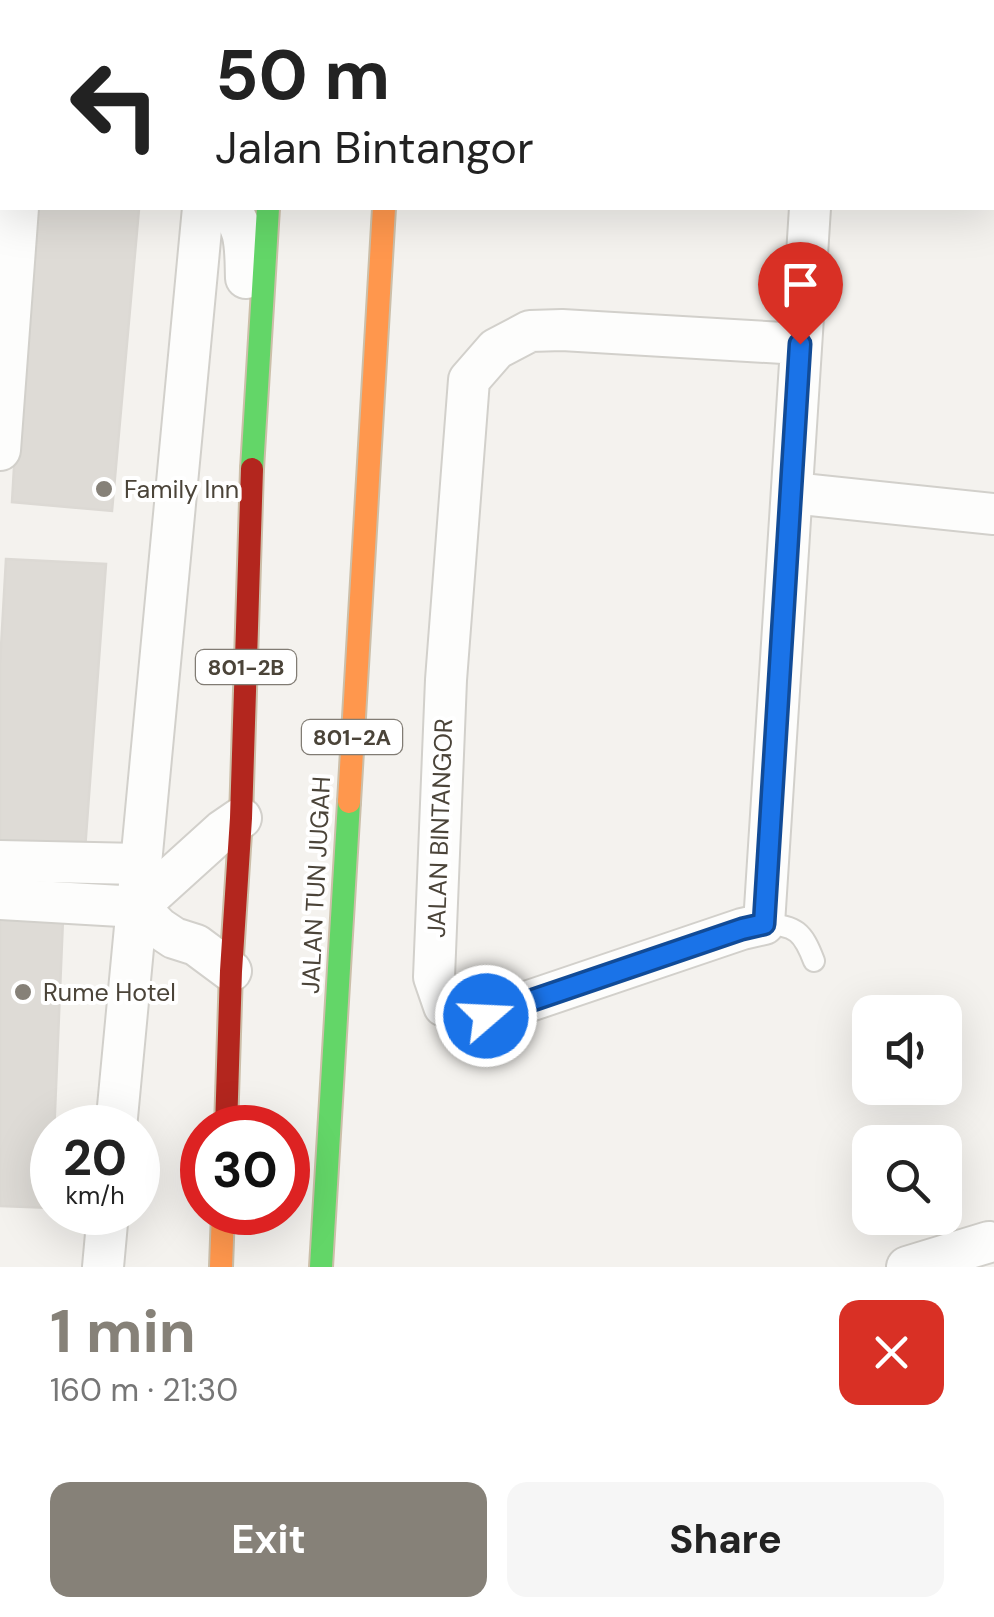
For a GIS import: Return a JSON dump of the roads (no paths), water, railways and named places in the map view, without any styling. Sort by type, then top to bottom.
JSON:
[{"type":"highway","name":"801-2B","points":[[227,1105],[230,971],[241,818],[251,482],[268,210]]},
{"type":"highway","name":"JALAN TUN JUGAH","points":[[321,1267],[384,210]]},
{"type":"highway","points":[[221,1267],[222,1235]]},
{"type":"street","points":[[0,450],[18,210]]},
{"type":"street","points":[[118,1105],[203,210]]},
{"type":"street","points":[[228,210],[244,236],[251,482]]},
{"type":"street","points":[[764,924],[810,210]]},
{"type":"street","name":"JALAN BINTANGOR","points":[[764,924],[486,1016],[465,1016],[444,1006],[434,977],[446,680],[469,380],[496,349],[530,331],[800,344]]},
{"type":"street","points":[[792,493],[994,514]]},
{"type":"street","points":[[0,899],[138,906],[241,818]]},
{"type":"street","points":[[0,861],[140,864]]},
{"type":"street","points":[[138,906],[158,928],[196,946],[230,971]]},
{"type":"street","points":[[103,1267],[106,1235]]},
{"type":"street","points":[[906,1267],[988,1242]]},
{"type":"lane","points":[[764,924],[797,930],[814,961]]},
{"type":"place","name":"Family Inn","points":[[104,489]]},
{"type":"place","name":"Rume Hotel","points":[[23,992]]}]
